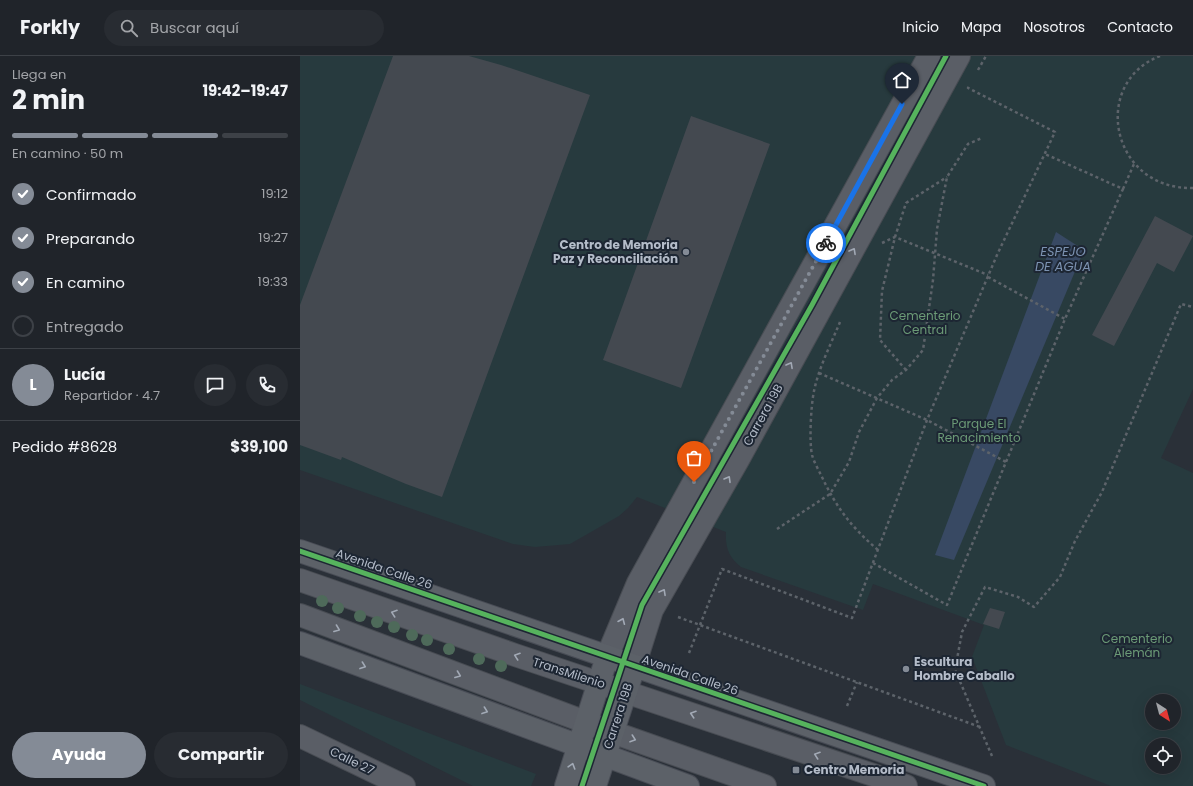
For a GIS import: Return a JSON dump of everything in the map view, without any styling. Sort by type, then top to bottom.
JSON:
[{"type":"main road","name":"Avenida Calle 26","points":[[300,551],[984,786]]},
{"type":"main road","points":[[300,643],[688,786]]},
{"type":"main road","points":[[566,786],[607,657]]},
{"type":"main road","name":"Carrera 19B","points":[[595,786],[634,667]]},
{"type":"street","points":[[607,657],[638,583],[929,56]]},
{"type":"street","name":"Carrera 19B","points":[[634,667],[652,610],[738,460],[959,56]]},
{"type":"street","name":"TransMilenio","points":[[300,580],[599,683],[906,786]]},
{"type":"street","points":[[300,615],[612,732],[765,786]]},
{"type":"street","name":"Calle 27","points":[[300,736],[404,786]]},
{"type":"path","points":[[975,76],[986,56]]},
{"type":"path","points":[[1160,56],[1153,57],[1135,74],[1124,90],[1118,113],[1118,127],[1125,150],[1134,164],[1153,180],[1177,188],[1193,188]]},
{"type":"path","points":[[689,653],[722,569],[852,618],[927,420],[988,276],[1055,132],[968,88],[972,82]]},
{"type":"path","points":[[777,529],[830,494],[849,462],[859,432],[877,398],[892,380],[906,370],[923,350],[937,229],[947,177],[968,144],[982,138]]},
{"type":"path","points":[[1045,154],[1123,189]]},
{"type":"path","points":[[873,563],[946,604],[1065,319],[1134,164]]},
{"type":"path","points":[[906,370],[880,340],[882,291],[895,237],[906,203],[947,177]]},
{"type":"path","points":[[881,244],[895,237],[988,276],[1065,319]]},
{"type":"path","points":[[992,756],[955,670],[962,632],[985,587],[1018,597],[1034,607],[1060,577],[1074,541],[1102,492],[1181,304],[1193,307]]},
{"type":"path","points":[[842,318],[819,373],[814,392],[812,456],[830,494],[856,531],[878,550]]},
{"type":"path","points":[[819,373],[927,420],[1006,462]]},
{"type":"path","points":[[678,617],[980,727]]},
{"type":"path","points":[[847,706],[857,682]]},
{"type":"green space","name":"Cementerio Central","points":[[300,56],[1193,56],[1193,389],[1161,458],[1193,473],[1193,786],[1111,786],[1006,745],[972,657],[984,625],[873,584],[863,610],[741,567],[733,560],[729,552],[726,543],[726,532],[637,497],[619,516],[570,544],[535,547],[513,544],[300,470]]},
{"type":"green space","points":[[300,684],[536,774],[531,786],[473,786],[300,700]]},
{"type":"water","name":"ESPEJO DE AGUA","points":[[1056,232],[1084,250],[954,560],[935,555]]},
{"type":"building","points":[[393,56],[469,56],[501,65],[590,95],[442,497],[406,484],[342,457],[341,460],[300,445],[300,305]]},
{"type":"building","name":"Centro de Memoria Paz y Reconciliación","points":[[691,116],[770,144],[681,388],[603,360]]},
{"type":"building","points":[[1155,216],[1193,236],[1174,272],[1157,263],[1114,346],[1092,335]]},
{"type":"building","points":[[990,608],[1005,612],[999,629],[983,624]]},
{"type":"cycle path","points":[[582,786],[642,605],[812,305],[946,56]]},
{"type":"cycle path","points":[[300,551],[984,786]]},
{"type":"way so far","points":[[694,482],[826,243]]},
{"type":"place","name":"Centro de Memoria Paz y Reconciliación","points":[[686,252]]},
{"type":"place","name":"Escultura Hombre Caballo","points":[[906,669]]},
{"type":"place","name":"Centro Memoria","points":[[796,770]]},
{"type":"route","points":[[826,243],[902,104]]},
{"type":"park label","name":"Parque El Renacimiento","points":[[979,431]]},
{"type":"park label","name":"Cementerio Alemán","points":[[1137,646]]}]
